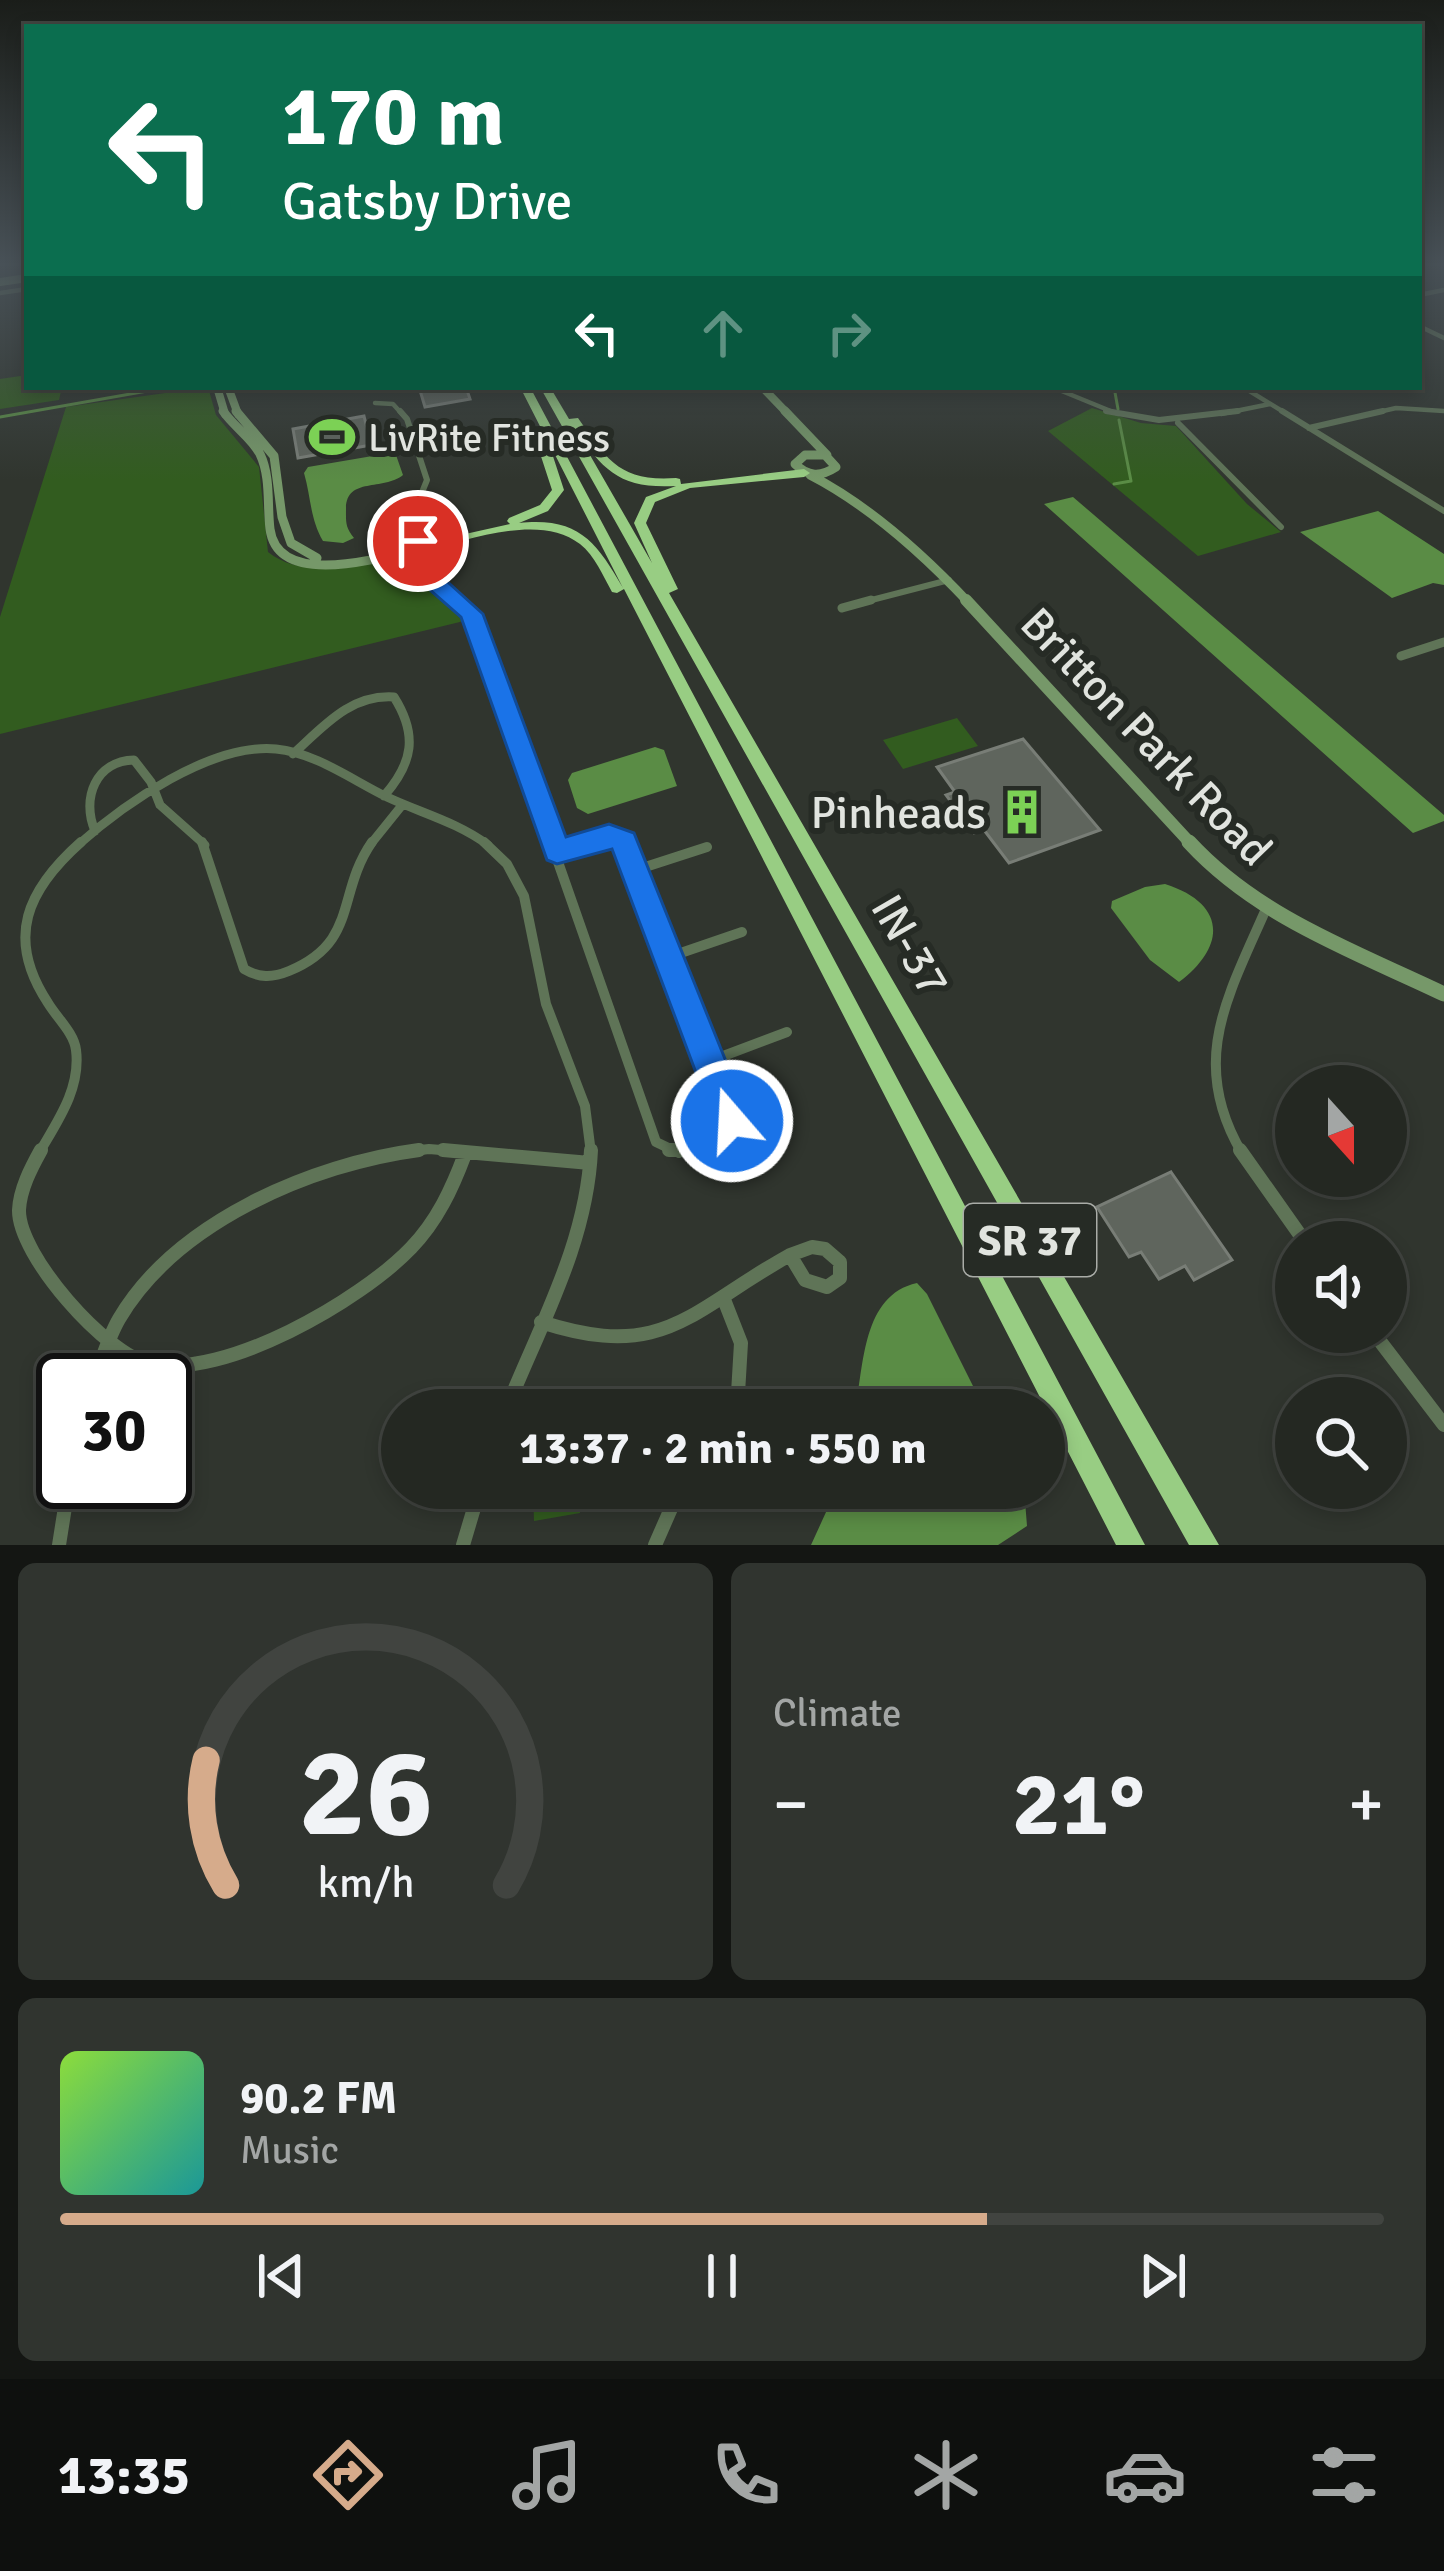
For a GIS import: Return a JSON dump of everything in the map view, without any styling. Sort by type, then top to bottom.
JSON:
[{"type":"highway","points":[[420,544],[519,520],[556,496],[559,484],[525,390]]},
{"type":"highway","name":"IN-37","points":[[526,390],[1132,1545]]},
{"type":"highway","points":[[550,390],[608,468],[630,480],[663,483],[772,468],[802,457]]},
{"type":"highway","name":"IN-37","points":[[550,390],[1205,1545]]},
{"type":"highway","points":[[697,651],[641,526],[641,512],[655,496],[676,487],[807,474]]},
{"type":"highway","points":[[420,544],[525,527],[576,535],[590,546],[668,666]]},
{"type":"street","points":[[218,390],[222,414],[262,460],[275,549],[302,559],[344,564],[420,544]]},
{"type":"street","points":[[229,390],[236,415],[275,458],[285,539],[302,559]]},
{"type":"street","name":"Britton Park Road","points":[[765,390],[833,462],[840,479],[868,500],[885,527]]},
{"type":"street","points":[[1059,390],[1115,415],[1178,423],[1270,404]]},
{"type":"street","points":[[1248,390],[1444,511]]},
{"type":"street","points":[[375,403],[393,404],[407,418],[427,480],[412,514],[430,578],[472,614],[656,1142],[667,1153],[686,1155],[710,1148],[727,1132],[730,1111],[619,836],[557,852]]},
{"type":"street","name":"Britton Park Road","points":[[779,406],[806,445],[796,467],[836,487],[949,580],[1217,872],[1266,909],[1444,994]]},
{"type":"street","points":[[1309,428],[1396,408],[1444,411]]},
{"type":"street","points":[[1178,423],[1281,526]]},
{"type":"street","points":[[802,457],[833,462],[824,475],[807,474]]},
{"type":"street","points":[[842,608],[949,580]]},
{"type":"street","points":[[1401,656],[1444,642]]},
{"type":"street","points":[[293,754],[357,700],[372,695],[394,697],[411,729],[413,752],[404,776],[384,796]]},
{"type":"street","points":[[465,1154],[449,1196],[415,1245],[377,1282],[326,1312],[231,1354],[198,1362],[145,1363],[109,1339],[32,1252],[18,1218],[26,1178],[64,1106],[77,1064],[74,1040],[26,970],[23,930],[48,877],[94,831],[154,793],[242,750],[293,754],[461,828],[491,848],[515,877],[529,915],[545,1001],[582,1091],[590,1163],[574,1240],[514,1389]]},
{"type":"street","points":[[94,831],[88,817],[97,776],[106,766],[134,760],[152,782],[160,805],[195,832],[209,851],[244,969],[256,977],[293,969],[323,953],[334,941],[348,916],[363,856],[404,804]]},
{"type":"street","points":[[636,870],[707,847]]},
{"type":"street","points":[[1266,909],[1220,1021],[1214,1076],[1225,1117],[1245,1159],[1290,1221]]},
{"type":"street","points":[[670,957],[742,932]]},
{"type":"street","points":[[710,1061],[787,1032]]},
{"type":"street","points":[[104,1353],[145,1282],[169,1257],[259,1199],[310,1174],[365,1157],[429,1148],[590,1163]]},
{"type":"street","points":[[541,1322],[577,1337],[631,1340],[686,1321],[790,1255]]},
{"type":"street","points":[[723,1297],[741,1343],[738,1389]]},
{"type":"street","points":[[1389,1353],[1444,1425]]},
{"type":"street","points":[[58,1545],[64,1509]]},
{"type":"street","points":[[464,1545],[474,1509]]},
{"type":"street","points":[[655,1545],[671,1509]]},
{"type":"shaded area","points":[[24,375],[24,390],[61,390],[59,400],[0,409],[0,379]]},
{"type":"shaded area","points":[[209,390],[216,415],[259,467],[268,552],[284,561],[319,568],[412,554],[428,582],[468,620],[0,734],[0,617],[66,407]]},
{"type":"shaded area","points":[[1092,408],[1141,423],[1176,426],[1247,504],[1281,532],[1198,556],[1048,431]]},
{"type":"shaded area","points":[[396,455],[403,475],[353,492],[346,517],[354,538],[343,543],[323,541],[304,473],[308,467]]},
{"type":"shaded area","points":[[1073,497],[1444,815],[1444,821],[1413,833],[1044,504]]},
{"type":"shaded area","points":[[1378,511],[1444,554],[1444,585],[1433,583],[1392,598],[1300,532]]},
{"type":"shaded area","points":[[957,718],[978,746],[903,769],[883,740]]},
{"type":"shaded area","points":[[655,747],[664,750],[677,786],[588,814],[577,808],[568,780],[572,773]]},
{"type":"shaded area","points":[[1165,884],[1199,902],[1213,926],[1206,954],[1179,982],[1150,960],[1111,908],[1112,901]]},
{"type":"shaded area","points":[[917,1283],[927,1294],[974,1389],[858,1389],[869,1334],[885,1302]]},
{"type":"shaded area","points":[[534,1509],[580,1509],[580,1513],[534,1521]]},
{"type":"shaded area","points":[[827,1509],[1026,1509],[1027,1526],[998,1545],[811,1545]]},
{"type":"building","points":[[420,390],[467,390],[470,399],[425,407]]},
{"type":"building","name":"LivRite Fitness","points":[[364,416],[371,445],[298,458],[293,429]]},
{"type":"building","name":"Pinheads","points":[[1023,739],[1100,830],[1009,863],[984,830],[974,833],[946,795],[955,792],[937,767]]},
{"type":"building","points":[[1171,1172],[1232,1260],[1194,1280],[1185,1266],[1159,1279],[1141,1252],[1129,1257],[1097,1207]]},
{"type":"waterway","points":[[0,417],[153,390]]},
{"type":"waterway","points":[[1115,390],[1118,409]]},
{"type":"waterway","points":[[1114,484],[1131,481],[1119,420]]},
{"type":"place","name":"LivRite Fitness","points":[[332,437]]},
{"type":"place","name":"Pinheads","points":[[1022,812]]},
{"type":"route","points":[[418,541],[430,578],[472,614],[557,852],[609,836],[624,841],[732,1121]]}]
